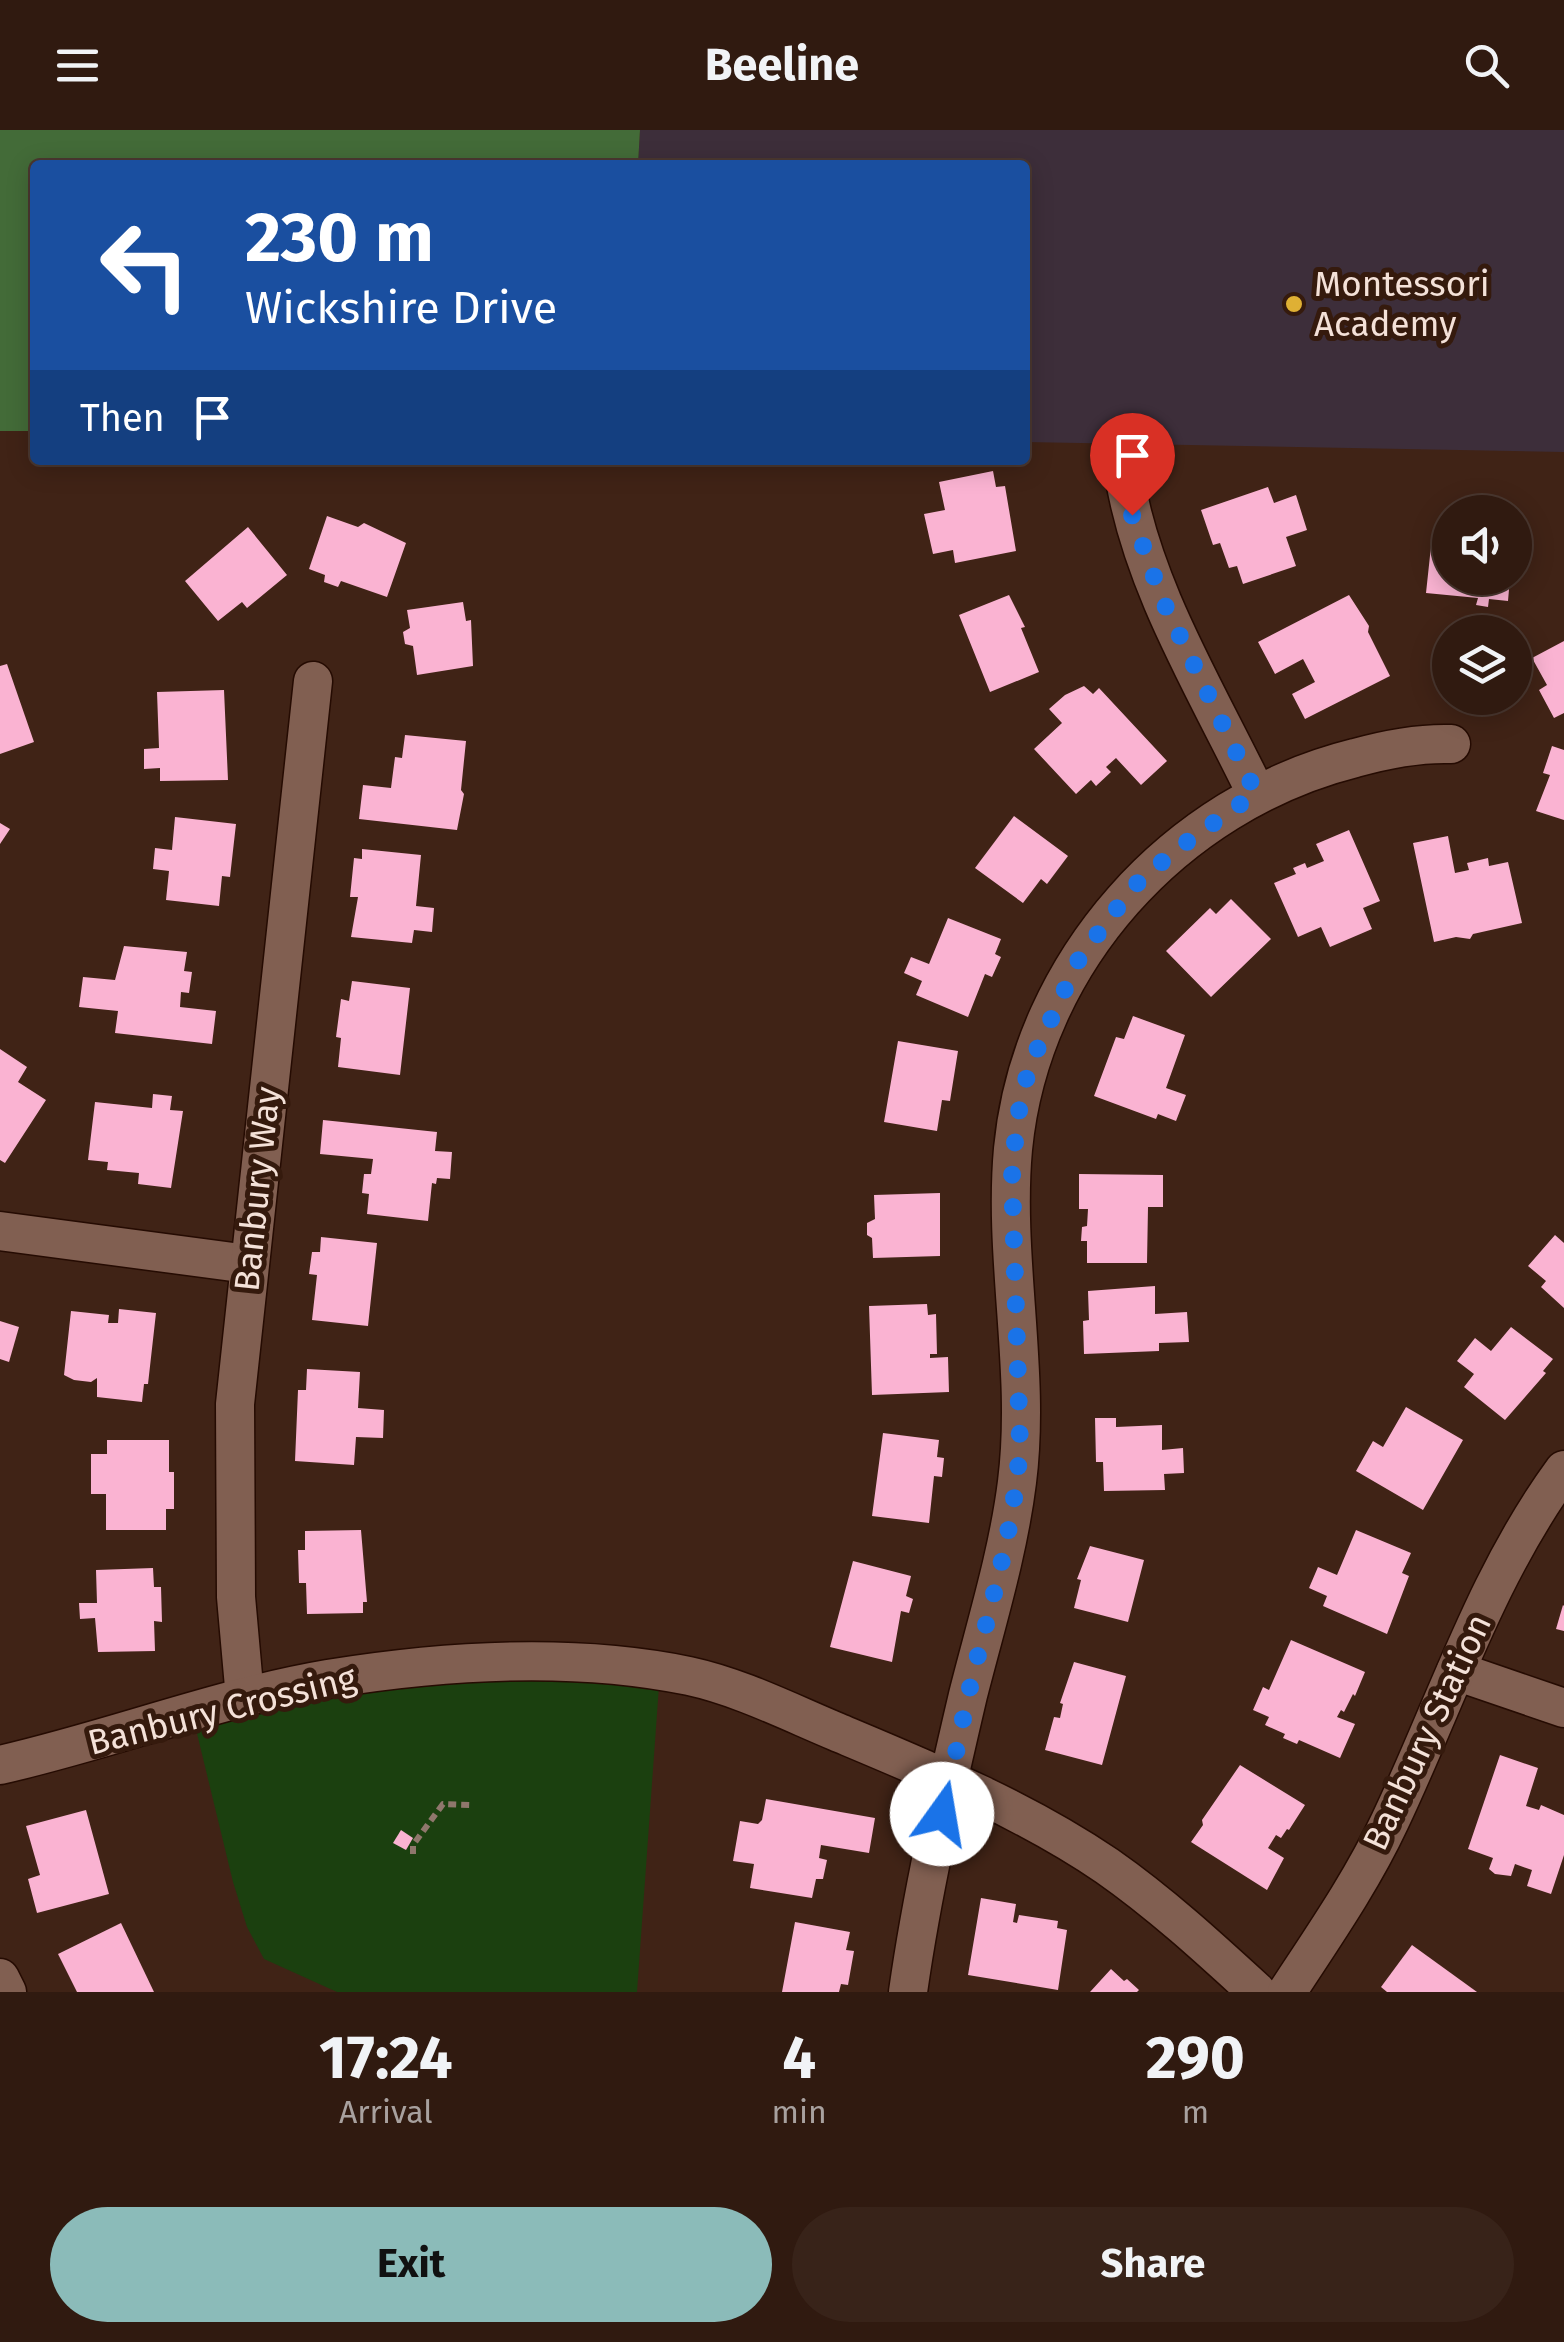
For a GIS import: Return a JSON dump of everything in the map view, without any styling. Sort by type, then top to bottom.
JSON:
[{"type":"street","points":[[1124,474],[1140,540],[1162,599],[1256,793]]},
{"type":"street","name":"Banbury Way","points":[[245,1698],[236,1597],[234,1428],[248,1264],[313,681]]},
{"type":"street","points":[[908,1992],[923,1901],[1007,1547],[1018,1478],[1012,1176],[1017,1120],[1029,1067],[1079,959],[1133,887],[1177,849],[1256,793],[1289,778],[1384,750],[1452,744]]},
{"type":"street","points":[[0,1231],[248,1264]]},
{"type":"street","name":"Banbury Station","points":[[1287,1992],[1388,1826],[1521,1536],[1564,1470]]},
{"type":"street","name":"Banbury Crossing","points":[[0,1765],[245,1698],[327,1680],[444,1664],[584,1664],[688,1676],[739,1691],[950,1780],[1026,1818],[1106,1866],[1160,1907],[1257,1992]]},
{"type":"street","points":[[1456,1671],[1564,1708]]},
{"type":"street","points":[[0,1978],[7,1992]]},
{"type":"path","points":[[413,1854],[413,1845],[442,1804],[470,1805]]},
{"type":"shaded area","name":"Montessori Academy","points":[[640,130],[1564,130],[1564,452],[1030,442],[1030,160],[638,160]]},
{"type":"green space","points":[[0,130],[640,130],[638,160],[30,160],[30,431],[0,431]]},
{"type":"green space","points":[[660,1672],[637,1992],[337,1992],[264,1959],[247,1927],[233,1882],[192,1713],[327,1680]]},
{"type":"building","points":[[993,471],[996,487],[1005,486],[1016,551],[955,563],[953,550],[933,554],[924,514],[945,510],[939,482]]},
{"type":"building","points":[[1268,487],[1274,503],[1296,495],[1307,530],[1286,537],[1296,566],[1243,584],[1237,566],[1229,568],[1220,543],[1213,545],[1201,510]]},
{"type":"building","points":[[327,516],[358,527],[364,523],[406,543],[387,597],[341,581],[338,587],[324,582],[325,575],[309,569]]},
{"type":"building","points":[[248,527],[287,575],[247,608],[242,602],[218,621],[185,581]]},
{"type":"building","points":[[1432,537],[1432,594],[1426,593]]},
{"type":"building","points":[[1009,595],[1025,627],[1021,628],[1039,672],[990,692],[959,615]]},
{"type":"building","points":[[1349,595],[1369,626],[1368,632],[1390,676],[1305,719],[1292,694],[1315,682],[1303,659],[1275,674],[1258,642]]},
{"type":"building","points":[[1447,595],[1509,595],[1508,601],[1489,599],[1488,607],[1476,605],[1478,598]]},
{"type":"building","points":[[463,602],[466,621],[471,620],[473,666],[417,675],[413,646],[405,644],[403,632],[410,628],[407,610]]},
{"type":"building","points":[[1564,641],[1564,713],[1554,718],[1539,690],[1547,685],[1532,658]]},
{"type":"building","points":[[7,664],[34,742],[0,754],[0,666]]},
{"type":"building","points":[[1084,686],[1093,694],[1099,688],[1167,761],[1141,785],[1116,758],[1106,767],[1111,772],[1096,786],[1091,780],[1076,794],[1034,749],[1062,723],[1049,709]]},
{"type":"building","points":[[224,690],[228,780],[160,781],[160,768],[144,769],[144,749],[159,748],[157,692]]},
{"type":"building","points":[[405,735],[466,741],[461,790],[464,794],[457,830],[359,819],[363,785],[391,788],[395,757],[402,758]]},
{"type":"building","points":[[1552,746],[1564,750],[1564,820],[1536,811],[1550,775],[1543,773]]},
{"type":"building","points":[[1014,816],[1068,856],[1047,884],[1041,879],[1023,903],[975,868]]},
{"type":"building","points":[[175,817],[236,824],[230,877],[222,876],[219,906],[166,900],[169,871],[153,869],[155,848],[172,850]]},
{"type":"building","points":[[0,823],[10,829],[0,844]]},
{"type":"building","points":[[1349,830],[1380,901],[1363,908],[1372,929],[1330,947],[1321,927],[1298,937],[1274,883],[1296,874],[1293,868],[1305,863],[1307,868],[1324,861],[1316,844]]},
{"type":"building","points":[[1448,836],[1455,873],[1469,870],[1467,863],[1488,858],[1489,866],[1508,862],[1522,923],[1473,934],[1470,939],[1456,937],[1434,942],[1413,843]]},
{"type":"building","points":[[362,849],[421,855],[416,906],[434,908],[432,932],[414,930],[412,943],[351,937],[358,897],[350,897],[354,858],[362,859]]},
{"type":"building","points":[[1231,899],[1271,939],[1211,997],[1166,951],[1210,908],[1216,914]]},
{"type":"building","points":[[948,918],[1001,939],[995,954],[1001,957],[992,977],[985,974],[968,1017],[916,995],[922,981],[904,973],[911,957],[929,964]]},
{"type":"building","points":[[124,946],[187,952],[184,971],[192,972],[189,993],[181,992],[180,1007],[216,1011],[212,1044],[115,1033],[118,1011],[79,1007],[83,977],[115,980]]},
{"type":"building","points":[[352,981],[410,988],[400,1075],[338,1067],[341,1038],[336,1037],[341,999],[349,1001]]},
{"type":"building","points":[[1133,1016],[1185,1035],[1166,1088],[1186,1095],[1176,1121],[1158,1114],[1156,1119],[1094,1096],[1116,1037],[1124,1039]]},
{"type":"building","points":[[898,1041],[958,1051],[950,1101],[942,1100],[937,1131],[884,1122]]},
{"type":"building","points":[[0,1049],[27,1067],[18,1082],[46,1100],[5,1163],[0,1160]]},
{"type":"building","points":[[153,1094],[172,1096],[170,1110],[183,1111],[171,1188],[138,1184],[139,1173],[107,1170],[108,1162],[88,1160],[95,1102],[152,1108]]},
{"type":"building","points":[[323,1120],[437,1132],[435,1151],[452,1152],[450,1179],[437,1178],[436,1184],[432,1183],[428,1221],[367,1214],[369,1194],[362,1193],[364,1174],[371,1174],[373,1159],[320,1154]]},
{"type":"building","points":[[1079,1174],[1163,1175],[1163,1207],[1148,1207],[1147,1263],[1087,1263],[1087,1241],[1081,1241],[1088,1209],[1079,1209]]},
{"type":"building","points":[[940,1193],[940,1256],[873,1258],[867,1223],[875,1219],[874,1195]]},
{"type":"building","points":[[1555,1235],[1564,1243],[1564,1308],[1541,1287],[1546,1281],[1528,1266]]},
{"type":"building","points":[[321,1237],[377,1243],[368,1326],[312,1320],[317,1275],[309,1274],[312,1252],[320,1252]]},
{"type":"building","points":[[1155,1286],[1155,1314],[1187,1312],[1189,1342],[1159,1343],[1159,1351],[1084,1354],[1083,1321],[1089,1320],[1088,1291]]},
{"type":"building","points":[[927,1304],[928,1315],[936,1314],[937,1354],[930,1354],[930,1358],[948,1357],[949,1392],[872,1395],[869,1306]]},
{"type":"building","points":[[119,1309],[156,1313],[148,1384],[144,1384],[142,1402],[97,1397],[97,1378],[91,1382],[64,1375],[71,1311],[109,1315],[108,1323],[118,1323]]},
{"type":"building","points":[[0,1321],[19,1327],[9,1362],[0,1359]]},
{"type":"building","points":[[1511,1327],[1553,1359],[1543,1371],[1546,1373],[1505,1420],[1464,1387],[1474,1374],[1457,1361],[1475,1338],[1491,1351]]},
{"type":"building","points":[[307,1369],[360,1372],[358,1408],[384,1410],[383,1438],[356,1437],[354,1465],[295,1461],[298,1390],[306,1390]]},
{"type":"building","points":[[1406,1407],[1463,1440],[1423,1510],[1356,1471],[1373,1441],[1383,1447]]},
{"type":"building","points":[[1095,1418],[1116,1418],[1116,1427],[1162,1425],[1162,1450],[1183,1448],[1184,1473],[1164,1474],[1165,1490],[1104,1491],[1103,1462],[1096,1462]]},
{"type":"building","points":[[883,1433],[939,1440],[937,1457],[944,1458],[942,1477],[934,1476],[929,1523],[872,1516]]},
{"type":"building","points":[[107,1440],[169,1440],[174,1509],[166,1509],[166,1530],[106,1530],[106,1494],[91,1494],[91,1454],[107,1454]]},
{"type":"building","points":[[361,1530],[367,1602],[363,1602],[363,1613],[307,1614],[306,1583],[299,1583],[298,1550],[305,1550],[305,1531]]},
{"type":"building","points":[[1356,1530],[1411,1553],[1402,1573],[1409,1576],[1387,1634],[1323,1606],[1327,1596],[1309,1588],[1318,1567],[1337,1575]]},
{"type":"building","points":[[1090,1546],[1144,1560],[1128,1622],[1074,1608],[1081,1580],[1077,1579]]},
{"type":"building","points":[[853,1561],[911,1576],[906,1596],[913,1599],[909,1613],[901,1611],[892,1662],[830,1647]]},
{"type":"building","points":[[153,1568],[154,1587],[161,1587],[162,1622],[154,1621],[155,1651],[98,1652],[95,1618],[80,1619],[79,1603],[97,1603],[96,1570]]},
{"type":"building","points":[[1564,1606],[1564,1631],[1556,1629]]},
{"type":"building","points":[[1291,1640],[1365,1672],[1355,1696],[1337,1717],[1355,1724],[1340,1758],[1299,1740],[1297,1744],[1283,1738],[1285,1734],[1265,1725],[1269,1717],[1253,1710],[1263,1687],[1269,1690]]},
{"type":"building","points":[[1074,1662],[1126,1676],[1102,1765],[1045,1750],[1054,1717],[1060,1718],[1060,1703]]},
{"type":"building","points":[[1500,1755],[1538,1768],[1526,1806],[1539,1810],[1541,1805],[1564,1815],[1564,1855],[1551,1894],[1527,1886],[1532,1870],[1515,1864],[1511,1876],[1495,1874],[1489,1869],[1493,1858],[1468,1849]]},
{"type":"building","points":[[1240,1765],[1305,1805],[1289,1830],[1281,1838],[1276,1835],[1268,1848],[1284,1858],[1267,1890],[1191,1842]]},
{"type":"building","points":[[766,1799],[875,1818],[869,1853],[821,1845],[819,1858],[827,1860],[823,1879],[816,1879],[812,1898],[750,1888],[754,1864],[733,1861],[740,1821],[758,1824]]},
{"type":"building","points":[[86,1810],[109,1894],[37,1913],[28,1879],[40,1875],[26,1826]]},
{"type":"building","points":[[401,1830],[413,1838],[406,1850],[393,1843]]},
{"type":"building","points":[[981,1898],[1016,1904],[1013,1922],[1017,1923],[1019,1915],[1058,1921],[1057,1928],[1067,1930],[1058,1990],[968,1975]]},
{"type":"building","points":[[795,1922],[850,1932],[846,1950],[854,1951],[848,1985],[841,1984],[839,1992],[782,1992]]},
{"type":"building","points":[[121,1923],[154,1992],[77,1992],[58,1954]]},
{"type":"building","points":[[1412,1945],[1477,1992],[1387,1992],[1381,1987]]},
{"type":"building","points":[[1111,1969],[1124,1981],[1127,1979],[1139,1990],[1090,1992]]},
{"type":"place","name":"Montessori Academy","points":[[1294,304]]},
{"type":"route","points":[[942,1814],[1007,1547],[1018,1478],[1012,1176],[1017,1120],[1029,1067],[1079,959],[1133,887],[1177,849],[1256,793],[1162,599],[1132,515]]}]
